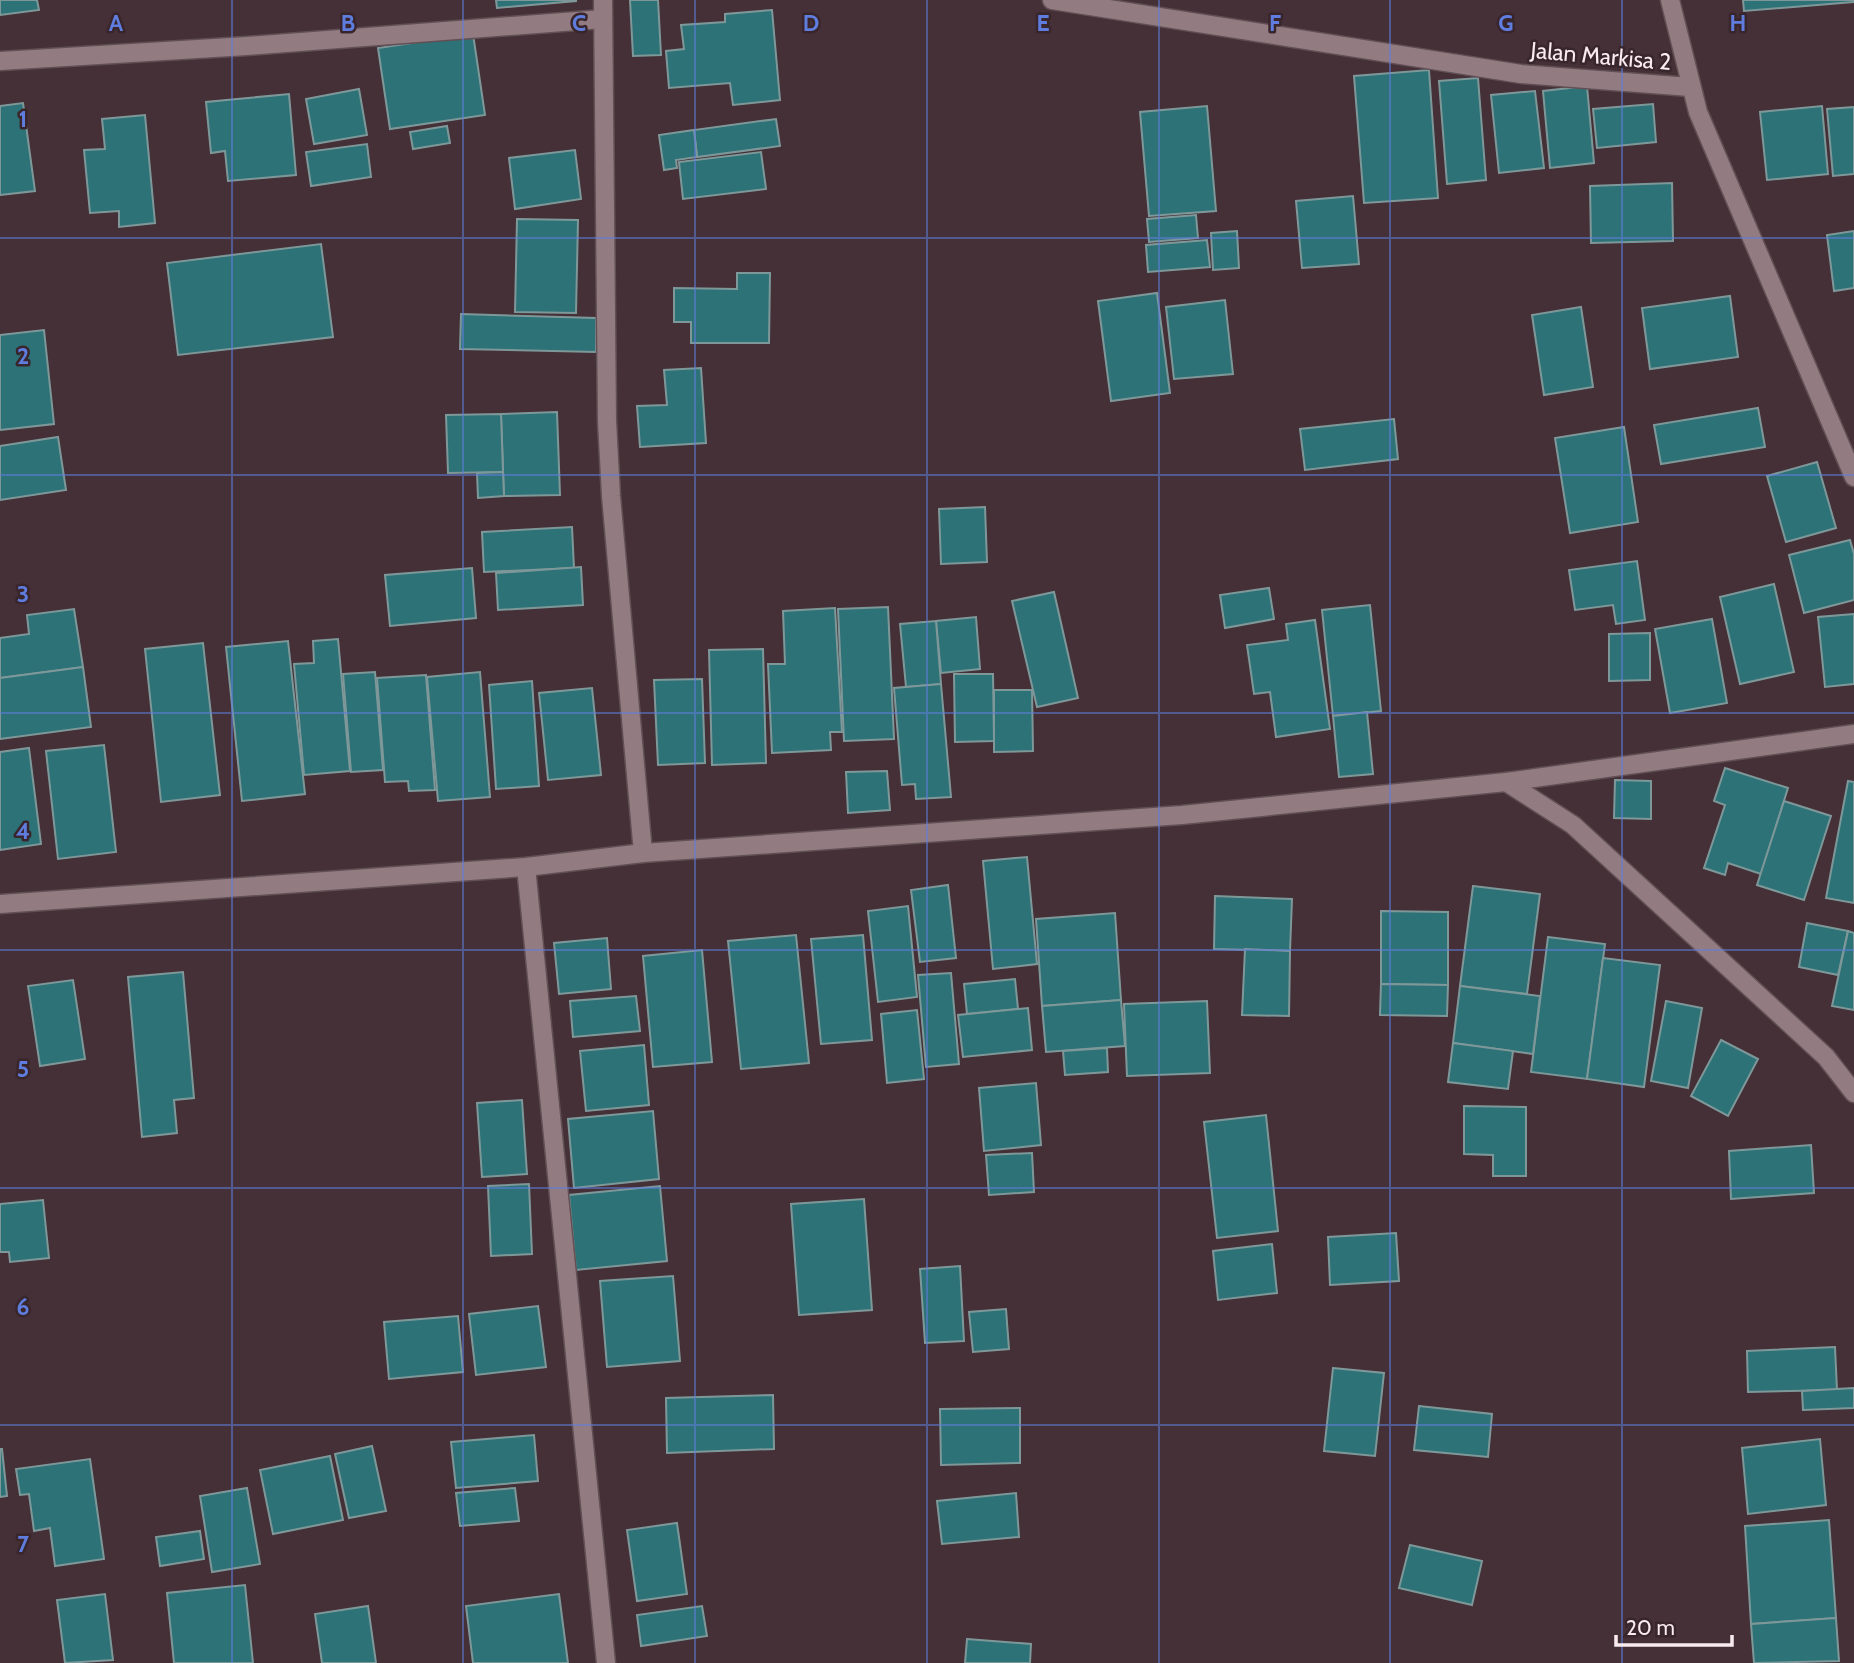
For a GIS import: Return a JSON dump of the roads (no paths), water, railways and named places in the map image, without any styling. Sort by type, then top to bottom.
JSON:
[{"type":"street","points":[[603,0],[607,421],[611,496],[643,853]]},
{"type":"street","name":"Jalan Markisa 2","points":[[1052,0],[1521,74],[1690,87]]},
{"type":"street","points":[[1670,0],[1698,112],[1854,477]]},
{"type":"street","points":[[0,61],[247,46],[603,19]]},
{"type":"street","points":[[0,904],[526,867],[643,853],[1182,815],[1506,782],[1854,734]]},
{"type":"street","points":[[1506,782],[1573,825],[1826,1058],[1854,1093]]},
{"type":"street","points":[[526,867],[606,1663]]}]
